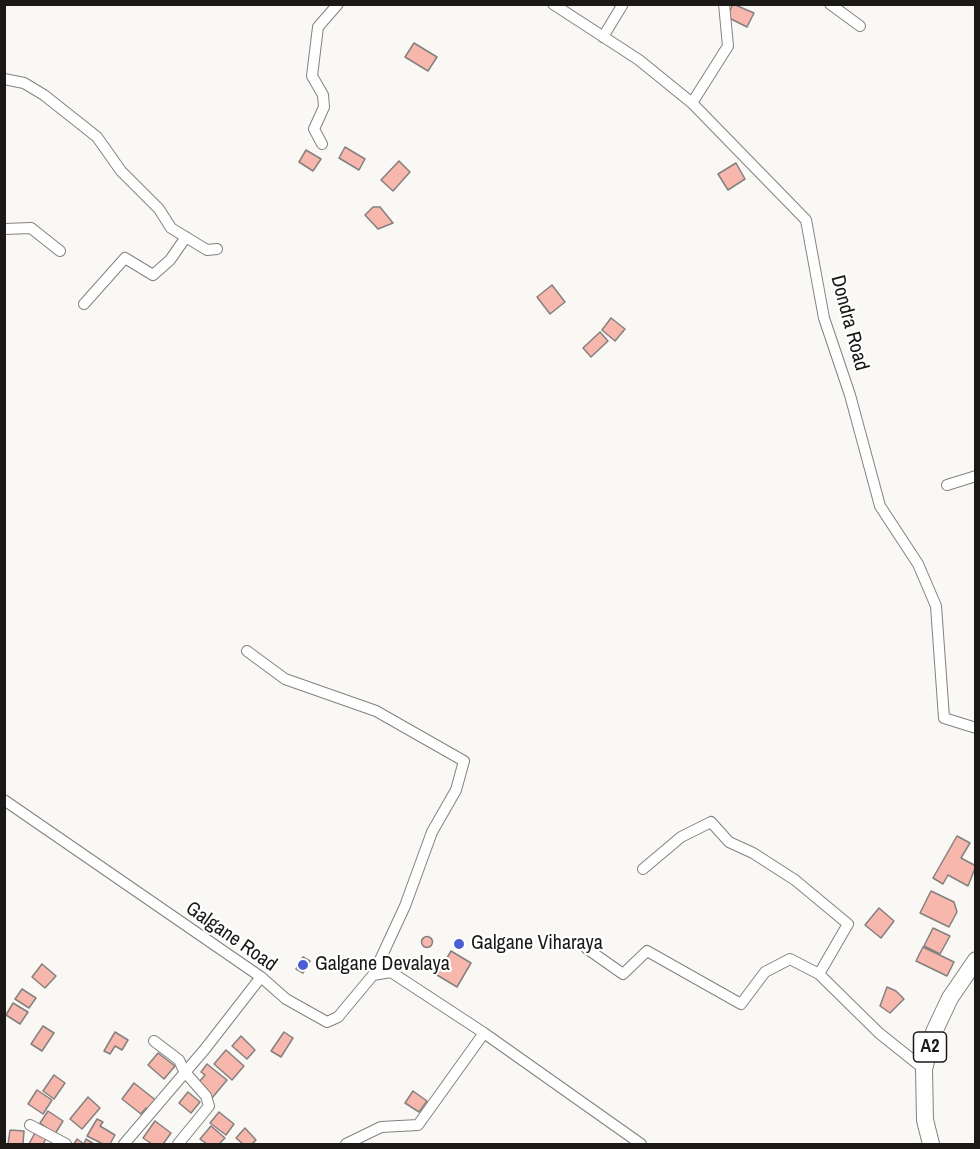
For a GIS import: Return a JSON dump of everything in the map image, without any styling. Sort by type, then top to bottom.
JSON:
[{"type":"highway","name":"A2","points":[[931,1144],[925,1120],[924,1069],[934,1032],[950,998],[975,960]]},
{"type":"street","points":[[322,144],[314,129],[324,107],[323,95],[312,76],[318,27],[338,4]]},
{"type":"street","name":"Dondra Road","points":[[553,4],[639,60],[692,103],[806,220],[824,318],[850,395],[880,506],[918,564],[936,606],[944,718],[975,728]]},
{"type":"street","points":[[603,37],[623,4]]},
{"type":"street","points":[[692,103],[728,46],[724,4]]},
{"type":"street","points":[[830,4],[860,26]]},
{"type":"street","points":[[4,79],[24,83],[44,95],[97,137],[122,171],[159,209],[171,228],[207,250],[217,249]]},
{"type":"street","points":[[4,229],[31,228],[60,251]]},
{"type":"street","points":[[84,304],[125,258],[153,275],[170,260],[186,237]]},
{"type":"street","points":[[947,485],[975,476]]},
{"type":"street","points":[[247,651],[285,679],[376,711],[464,761],[456,790],[432,832],[405,906],[373,975]]},
{"type":"street","name":"Galgane Road","points":[[4,800],[261,977],[286,999],[327,1022],[338,1017],[373,975]]},
{"type":"street","points":[[643,869],[681,837],[711,822],[729,842],[753,853],[795,880],[848,924],[819,974]]},
{"type":"street","points":[[586,948],[623,974],[647,951],[741,1004],[765,972],[790,959],[819,974],[872,1026],[924,1069]]},
{"type":"street","points":[[373,975],[391,972],[484,1033],[641,1144]]},
{"type":"street","points":[[127,1144],[261,977]]},
{"type":"street","points":[[346,1144],[381,1127],[418,1125],[484,1033]]},
{"type":"street","points":[[154,1041],[179,1060],[184,1071],[206,1096],[209,1106],[178,1144]]},
{"type":"street","points":[[30,1125],[66,1144]]},
{"type":"building","points":[[733,4],[754,13],[747,27],[727,17]]},
{"type":"building","points":[[414,43],[437,57],[428,71],[405,57]]},
{"type":"building","points":[[345,147],[365,159],[359,170],[339,158]]},
{"type":"building","points":[[306,150],[321,159],[313,171],[299,162]]},
{"type":"building","points":[[399,161],[410,172],[393,191],[381,180]]},
{"type":"building","points":[[736,163],[745,179],[728,190],[718,174]]},
{"type":"building","points":[[373,207],[380,207],[393,223],[378,229],[365,215]]},
{"type":"building","points":[[552,285],[565,302],[550,314],[537,297]]},
{"type":"building","points":[[611,318],[625,329],[615,341],[602,330]]},
{"type":"building","points":[[600,332],[608,341],[591,357],[583,348]]},
{"type":"building","points":[[957,836],[970,843],[961,858],[976,866],[968,886],[948,875],[943,884],[933,878]]},
{"type":"building","points":[[931,891],[954,902],[957,912],[949,927],[920,913]]},
{"type":"building","points":[[879,908],[894,921],[881,938],[865,925]]},
{"type":"building","points":[[933,928],[950,936],[940,954],[924,946]]},
{"type":"building","points":[[427,936],[433,942],[427,948],[421,942]]},
{"type":"building","points":[[923,947],[954,962],[947,976],[916,961]]},
{"type":"building","points":[[451,951],[471,963],[457,987],[437,975]]},
{"type":"building","name":"Galgane Devalaya","points":[[303,957],[310,961],[303,973],[296,969]]},
{"type":"building","points":[[42,964],[56,976],[45,988],[32,977]]},
{"type":"building","points":[[887,987],[896,991],[904,999],[890,1013],[880,1006]]},
{"type":"building","points":[[22,989],[36,998],[29,1008],[15,999]]},
{"type":"building","points":[[13,1003],[28,1012],[20,1024],[6,1015]]},
{"type":"building","points":[[43,1026],[54,1033],[42,1051],[31,1044]]},
{"type":"building","points":[[115,1032],[128,1040],[122,1050],[115,1046],[110,1054],[104,1051]]},
{"type":"building","points":[[284,1032],[293,1038],[281,1057],[271,1051]]},
{"type":"building","points":[[241,1036],[255,1050],[247,1059],[232,1046]]},
{"type":"building","points":[[226,1050],[244,1066],[232,1080],[214,1064]]},
{"type":"building","points":[[158,1053],[175,1066],[164,1079],[148,1065]]},
{"type":"building","points":[[207,1064],[227,1080],[212,1098],[202,1090],[205,1087],[199,1082],[205,1075],[201,1072]]},
{"type":"building","points":[[54,1075],[65,1083],[54,1099],[43,1091]]},
{"type":"building","points":[[134,1083],[158,1102],[151,1112],[146,1108],[141,1114],[122,1099]]},
{"type":"building","points":[[37,1090],[52,1100],[43,1114],[28,1104]]},
{"type":"building","points":[[413,1091],[427,1101],[419,1112],[405,1103]]},
{"type":"building","points":[[188,1092],[200,1102],[191,1113],[179,1103]]},
{"type":"building","points":[[88,1097],[100,1108],[82,1129],[70,1119]]},
{"type":"building","points":[[48,1111],[63,1121],[55,1134],[40,1123]]},
{"type":"building","points":[[219,1112],[234,1124],[226,1135],[210,1123]]},
{"type":"building","points":[[97,1119],[103,1122],[100,1126],[115,1135],[110,1144],[103,1144],[87,1136]]},
{"type":"building","points":[[155,1121],[171,1133],[163,1144],[152,1144],[143,1138]]},
{"type":"building","points":[[211,1126],[225,1138],[219,1144],[207,1144],[200,1139]]},
{"type":"building","points":[[245,1128],[256,1140],[252,1144],[243,1144],[236,1138]]},
{"type":"building","points":[[10,1130],[24,1131],[23,1144],[8,1144]]},
{"type":"building","points":[[36,1131],[47,1137],[43,1144],[29,1144]]},
{"type":"building","points":[[77,1139],[84,1144],[74,1144]]},
{"type":"building","points":[[86,1139],[94,1144],[84,1144]]},
{"type":"place","name":"Galgane Viharaya","points":[[459,944]]},
{"type":"place","name":"Galgane Devalaya","points":[[303,965]]}]
